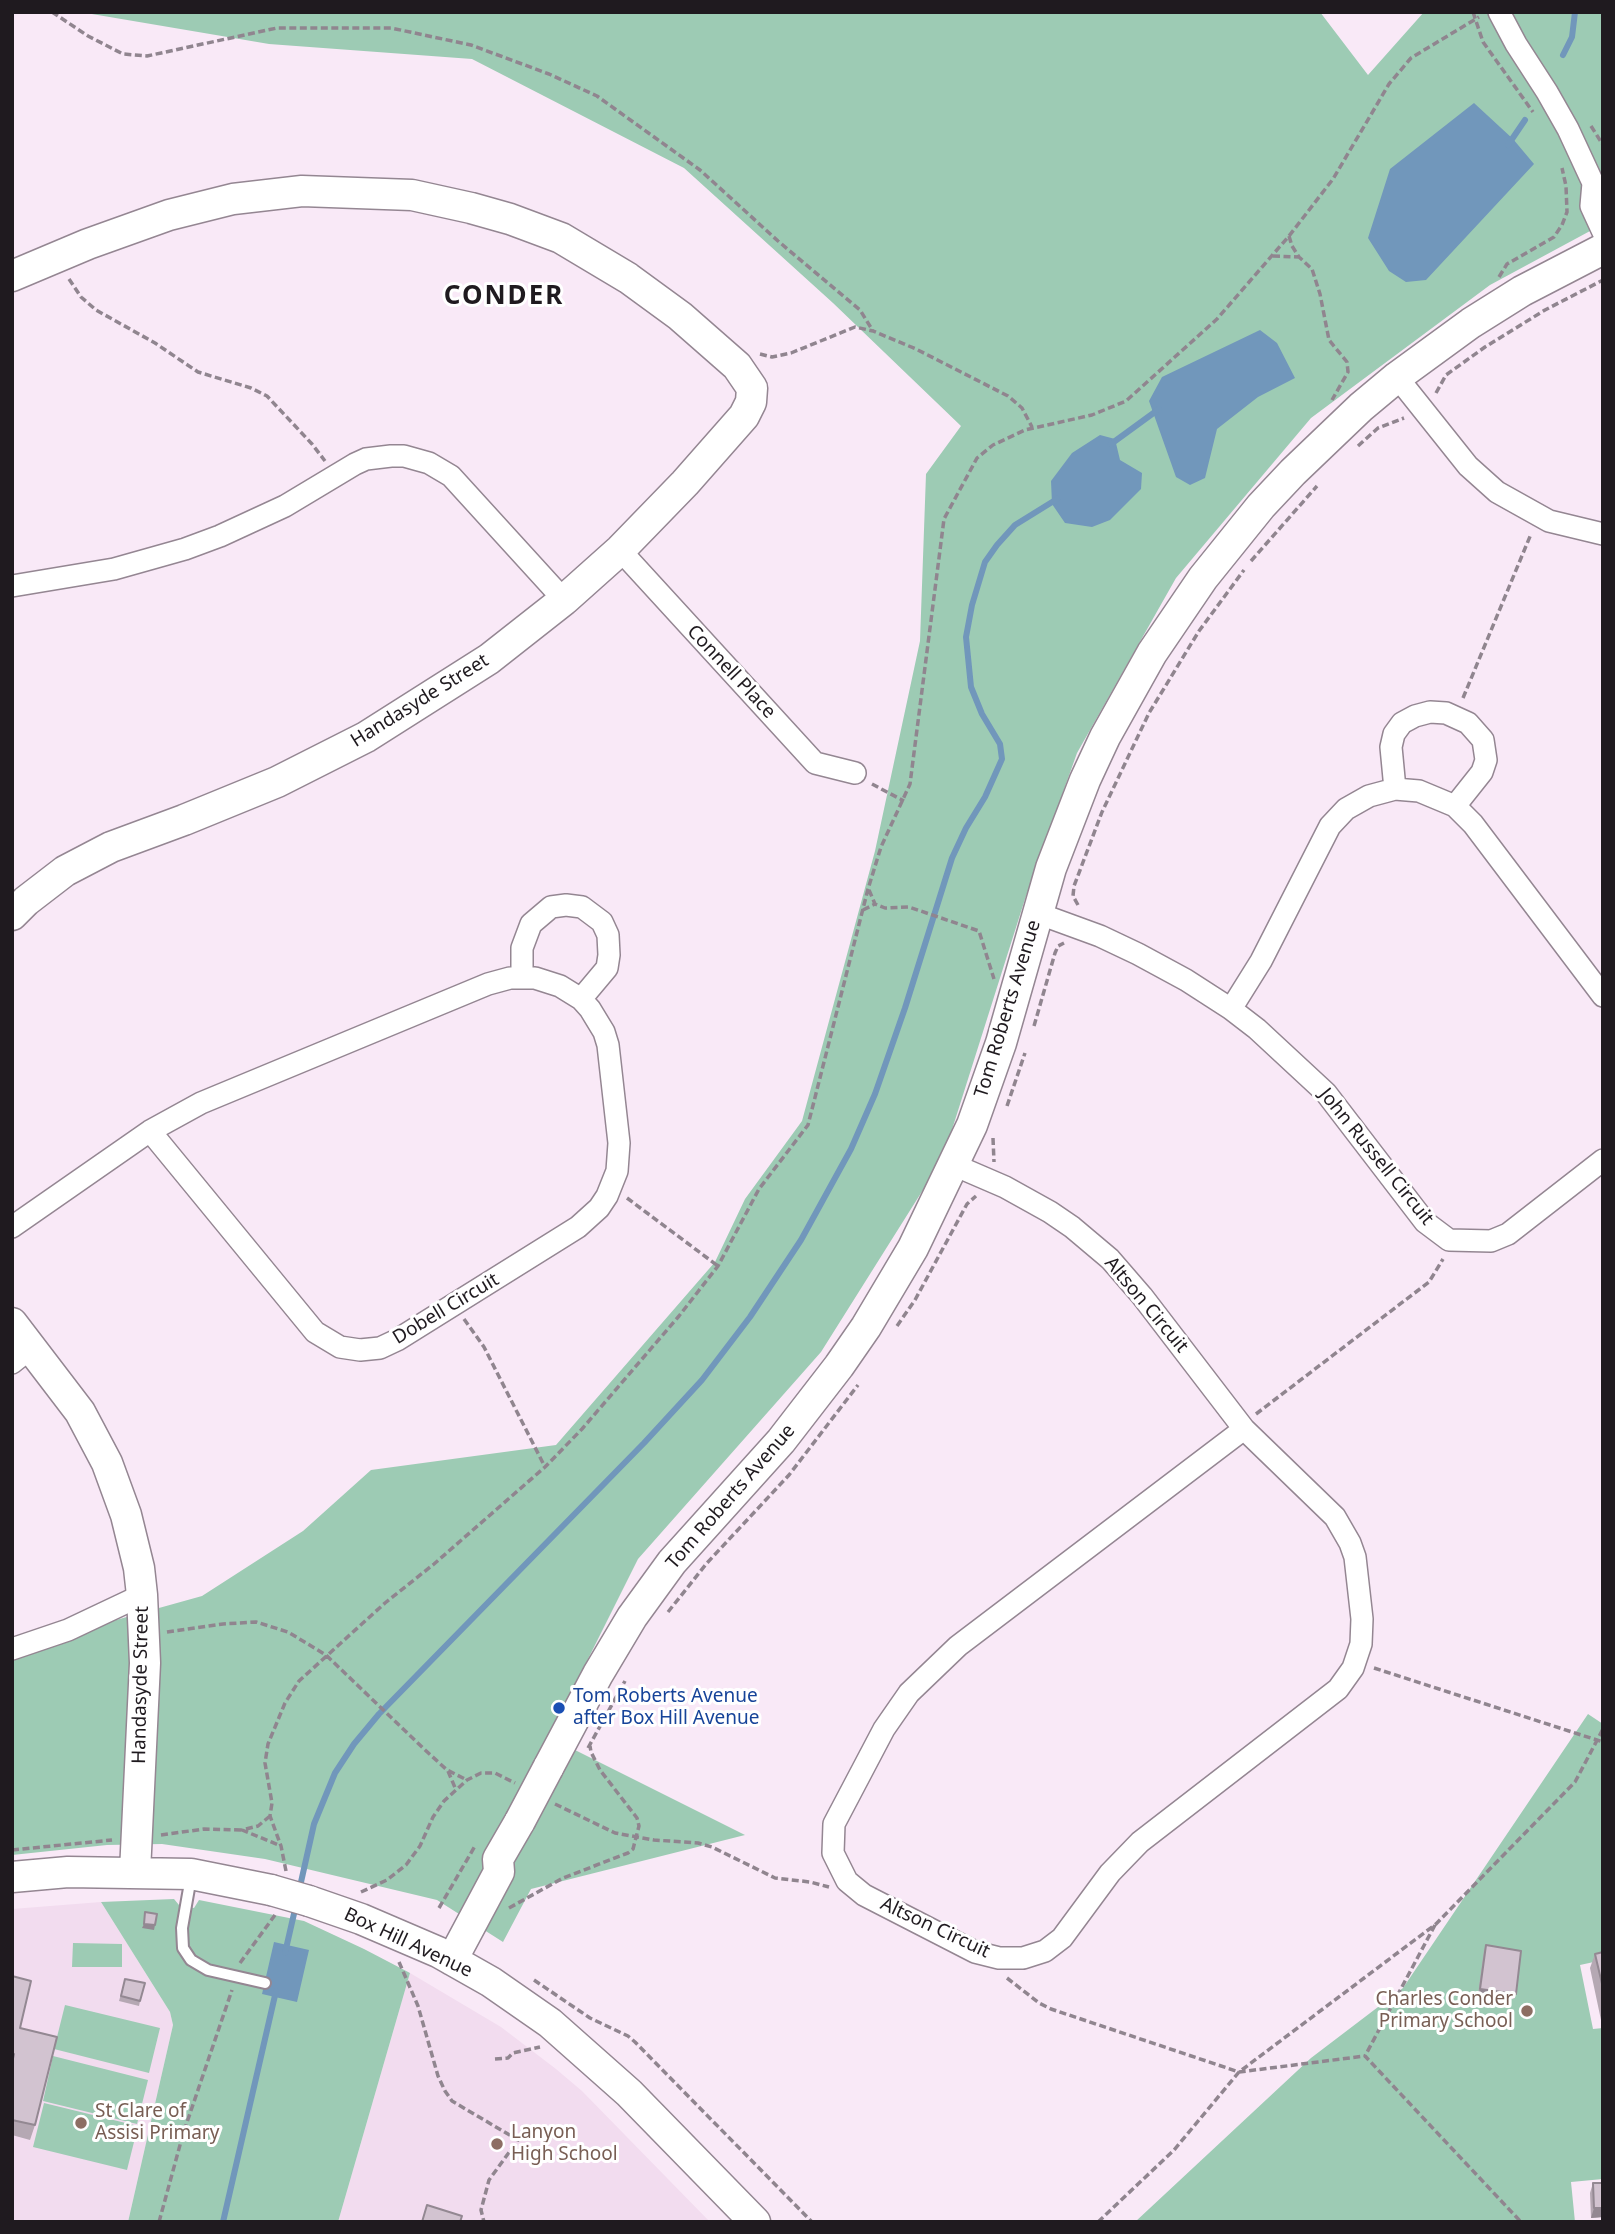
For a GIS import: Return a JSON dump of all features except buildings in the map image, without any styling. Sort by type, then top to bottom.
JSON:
[{"type":"street","points":[[1491,14],[1511,36],[1548,92],[1598,187],[1591,206],[1603,232]]},
{"type":"street","name":"Handasyde Street","points":[[12,276],[88,244],[169,215],[233,199],[302,191],[412,195],[471,208],[561,238],[628,278],[680,316],[737,366],[752,388],[751,402],[744,416],[685,483],[620,550],[564,600],[489,659],[366,737],[277,782],[111,846],[65,871],[12,915]]},
{"type":"street","name":"Tom Roberts Avenue","points":[[445,1956],[499,1872],[491,1848],[520,1821],[598,1674],[632,1617],[672,1562],[781,1441],[839,1366],[866,1327],[913,1248],[972,1125],[1001,1043],[1051,868],[1086,780],[1105,737],[1152,653],[1203,578],[1261,506],[1361,407],[1471,323],[1522,291],[1603,249]]},
{"type":"street","points":[[1397,377],[1468,466],[1497,492],[1539,516],[1568,527],[1603,534]]},
{"type":"street","points":[[12,586],[114,569],[185,549],[285,506],[366,460],[391,456],[429,463],[451,476],[564,600]]},
{"type":"street","name":"Connell Place","points":[[620,550],[815,763],[855,773]]},
{"type":"street","points":[[1395,789],[1391,747],[1394,734],[1402,723],[1415,716],[1430,712],[1446,713],[1468,723],[1483,740],[1486,760],[1482,772],[1455,806]]},
{"type":"street","points":[[1231,1009],[1261,961],[1330,827],[1346,809],[1369,796],[1395,789],[1419,791],[1455,806],[1473,824],[1603,996]]},
{"type":"street","points":[[522,977],[522,948],[531,923],[551,906],[582,907],[602,922],[608,935],[609,955],[607,968],[581,999]]},
{"type":"street","name":"John Russell Circuit","points":[[1037,913],[1078,927],[1150,961],[1231,1009],[1281,1049],[1326,1093],[1425,1222],[1449,1240],[1490,1241],[1508,1234],[1603,1160]]},
{"type":"street","name":"Dobell Circuit","points":[[12,1227],[150,1131],[201,1103],[488,984],[522,977],[560,986],[581,999],[604,1032],[608,1045],[619,1143],[617,1171],[610,1188],[599,1208],[578,1227],[397,1340],[380,1348],[360,1350],[340,1347],[315,1332],[150,1131]]},
{"type":"street","name":"Altson Circuit","points":[[954,1165],[992,1181],[1051,1212],[1110,1259],[1142,1296],[1244,1429],[1335,1517],[1355,1557],[1362,1619],[1361,1644],[1355,1663],[1338,1689],[1140,1842],[1110,1873],[1062,1938],[1045,1951],[1023,1958],[999,1958],[975,1952],[864,1895],[847,1881],[836,1863],[831,1844],[834,1824],[884,1729],[924,1676],[958,1646],[1244,1429]]},
{"type":"street","name":"Handasyde Street","points":[[12,1322],[22,1355],[80,1412],[107,1463],[126,1515],[139,1568],[145,1663],[135,1872]]},
{"type":"street","points":[[12,1649],[68,1630],[142,1595]]},
{"type":"street","name":"Box Hill Avenue","points":[[12,1877],[68,1872],[191,1874],[309,1901],[361,1919],[445,1956],[501,1989],[578,2045],[629,2093],[755,2222]]},
{"type":"lane","points":[[191,1874],[182,1928],[183,1948],[191,1960],[208,1970],[265,1983]]},
{"type":"path","points":[[52,12],[88,36],[123,54],[147,56],[277,28],[391,28],[471,45],[549,74],[597,96],[700,170],[860,310],[873,331]]},
{"type":"path","points":[[1473,12],[1483,41],[1534,114]]},
{"type":"path","points":[[159,2222],[183,2134],[240,1963],[276,1915],[278,1892],[287,1869],[270,1816],[272,1803],[265,1763],[268,1744],[285,1703],[299,1681],[326,1655],[545,1468],[582,1429],[718,1266],[760,1189],[808,1125],[868,889],[881,847],[910,784],[943,519],[977,458],[993,445],[1032,427],[1092,415],[1126,401],[1217,319],[1289,236],[1333,179],[1389,84],[1411,58],[1474,19],[1491,14]]},
{"type":"path","points":[[1497,284],[1501,271],[1507,264],[1554,237],[1562,225],[1567,212],[1567,199],[1560,162]]},
{"type":"path","points":[[1289,236],[1292,246],[1312,269],[1329,340],[1347,362],[1348,372],[1331,399]]},
{"type":"path","points":[[1271,257],[1300,257]]},
{"type":"path","points":[[64,271],[81,297],[96,310],[155,343],[198,372],[251,388],[267,396],[312,444],[335,477]]},
{"type":"path","points":[[1356,449],[1378,428],[1417,416],[1430,404],[1446,375],[1485,348],[1545,310],[1603,280]]},
{"type":"path","points":[[752,349],[772,357],[791,353],[855,327],[873,331],[916,349],[1008,396],[1022,408],[1032,427]]},
{"type":"path","points":[[1031,1033],[1058,946],[1074,938],[1082,915],[1073,895],[1074,886],[1102,812],[1149,713],[1199,631],[1246,566],[1321,482]]},
{"type":"path","points":[[1456,717],[1539,516]]},
{"type":"path","points":[[855,773],[904,800]]},
{"type":"path","points":[[868,889],[875,904],[885,908],[909,907],[979,931],[996,988]]},
{"type":"path","points":[[863,910],[875,904]]},
{"type":"path","points":[[1003,1116],[1028,1046]]},
{"type":"path","points":[[893,1333],[915,1300],[967,1204],[973,1197],[983,1194],[992,1181],[995,1173],[993,1138],[998,1127]]},
{"type":"path","points":[[610,1188],[620,1192],[718,1266]]},
{"type":"path","points":[[1244,1429],[1249,1419],[1429,1282],[1443,1261],[1449,1240]]},
{"type":"path","points":[[454,1304],[484,1347],[545,1468]]},
{"type":"path","points":[[667,1614],[707,1563],[789,1475],[863,1377]]},
{"type":"path","points":[[155,1634],[257,1622],[288,1632],[326,1655],[447,1770],[467,1780]]},
{"type":"path","points":[[1355,1663],[1603,1742]]},
{"type":"path","points":[[582,1755],[590,1746],[628,1675]]},
{"type":"path","points":[[1098,2222],[1174,2150],[1239,2072],[1436,1924],[1575,1782],[1603,1729]]},
{"type":"path","points":[[499,1914],[563,1878],[633,1849],[639,1826],[637,1818],[600,1770],[590,1746]]},
{"type":"path","points":[[447,1770],[456,1790]]},
{"type":"path","points":[[361,1892],[387,1880],[406,1865],[420,1846],[433,1817],[467,1780],[481,1773],[495,1773],[519,1785]]},
{"type":"path","points":[[553,1803],[615,1833],[653,1840],[698,1843],[712,1847],[775,1878],[828,1887]]},
{"type":"path","points":[[270,1816],[258,1826],[242,1830],[281,1846]]},
{"type":"path","points":[[439,1908],[475,1847],[491,1848]]},
{"type":"path","points":[[1365,2056],[1436,1924]]},
{"type":"path","points":[[399,1962],[418,2006],[438,2076],[445,2091],[452,2101],[518,2140],[489,2180],[481,2210],[484,2222]]},
{"type":"path","points":[[1000,1972],[1038,2003],[1051,2010],[1239,2072],[1365,2056]]},
{"type":"path","points":[[530,1978],[590,2018],[635,2042],[811,2222]]},
{"type":"path","points":[[1365,2056],[1521,2222]]},
{"type":"shaded area","name":"St Clare of Assisi Primary","points":[[101,1902],[170,2012],[173,2025],[128,2222],[12,2222],[12,1909]]},
{"type":"shaded area","name":"Lanyon High School","points":[[410,1973],[501,2027],[556,2069],[582,2091],[710,2222],[338,2222]]},
{"type":"green space","points":[[80,12],[1320,12],[1368,75],[1424,12],[1603,12],[1603,224],[1490,285],[1311,418],[1176,578],[1077,753],[1025,899],[943,1158],[821,1352],[638,1559],[549,1737],[745,1835],[531,1889],[503,1942],[437,1900],[265,1859],[162,1844],[107,1845],[12,1855],[12,1649],[202,1596],[303,1531],[371,1470],[556,1445],[715,1262],[745,1199],[802,1121],[875,851],[920,641],[926,474],[961,426],[833,303],[684,168],[472,59],[269,44]]},
{"type":"green space","points":[[1588,1714],[1603,1724],[1603,1960],[1580,1965],[1593,2029],[1603,2028],[1603,2179],[1571,2182],[1575,2222],[1135,2222],[1311,2058],[1403,1988]]},
{"type":"green space","points":[[174,1899],[179,1905],[194,1908],[199,1900],[304,1921],[410,1973],[338,2222],[128,2222],[173,2025],[170,2012],[101,1902]]},
{"type":"green space","points":[[73,1943],[122,1944],[122,1967],[72,1967]]},
{"type":"green space","points":[[65,2005],[160,2028],[149,2073],[54,2049]]},
{"type":"green space","points":[[53,2056],[148,2080],[137,2124],[43,2101]]},
{"type":"green space","points":[[44,2103],[138,2126],[127,2170],[33,2147]]},
{"type":"water","points":[[1474,103],[1513,139],[1534,164],[1426,280],[1406,282],[1389,271],[1368,238],[1390,169]]},
{"type":"water","points":[[1260,330],[1277,343],[1295,378],[1258,397],[1217,429],[1205,478],[1190,485],[1176,477],[1149,401],[1162,377]]},
{"type":"water","points":[[1100,435],[1115,439],[1120,460],[1142,473],[1141,489],[1110,520],[1092,527],[1065,523],[1052,504],[1051,481],[1072,453]]},
{"type":"water","points":[[274,1942],[309,1950],[297,2002],[262,1994]]},
{"type":"waterway","points":[[1563,55],[1572,37],[1575,12]]},
{"type":"waterway","points":[[1508,145],[1525,120]]},
{"type":"waterway","points":[[1111,444],[1159,409]]},
{"type":"waterway","points":[[299,1891],[314,1824],[335,1773],[354,1744],[379,1714],[644,1443],[702,1380],[750,1317],[801,1240],[851,1149],[875,1094],[905,1008],[952,858],[1002,759],[1000,744],[982,714],[971,687],[966,637],[985,562],[1015,525],[1057,499]]},
{"type":"waterway","points":[[285,1953],[296,1905]]},
{"type":"waterway","points":[[223,2222],[276,1991]]},
{"type":"place","name":"Tom Roberts Avenue after Box Hill Avenue","points":[[559,1708]]},
{"type":"place","name":"Charles Conder Primary School","points":[[1527,2011]]},
{"type":"place","name":"St Clare of Assisi Primary","points":[[81,2123]]},
{"type":"place","name":"Lanyon High School","points":[[497,2144]]},
{"type":"district","name":"CONDER","points":[[504,297]]}]
